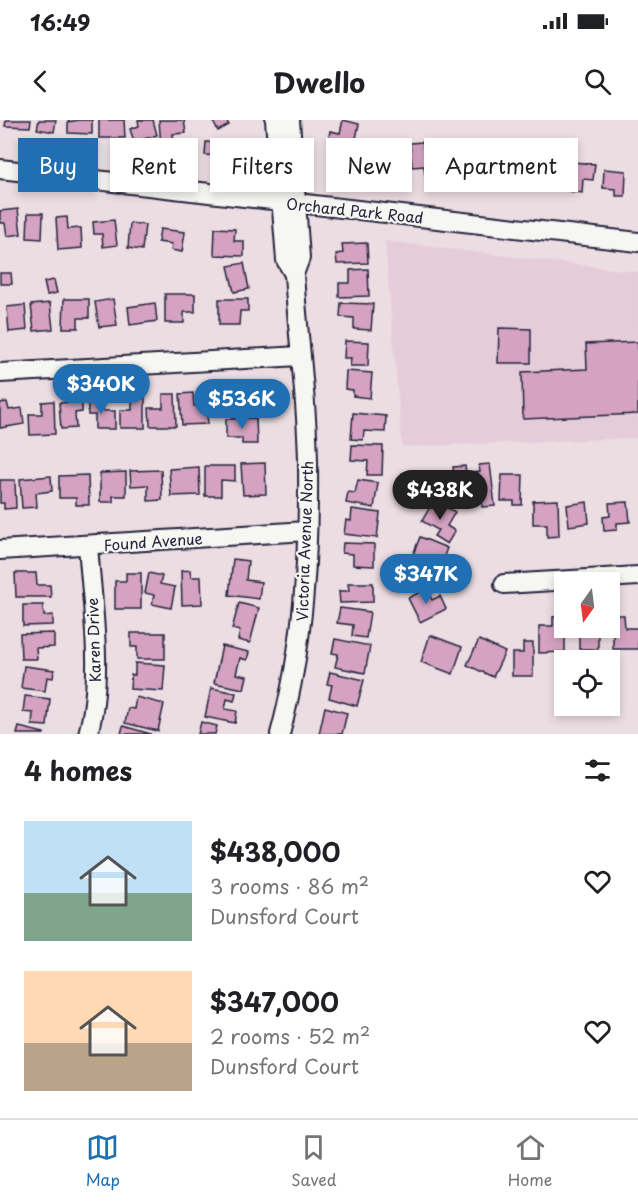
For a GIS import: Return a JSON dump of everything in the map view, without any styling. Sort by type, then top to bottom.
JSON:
[{"type":"street","name":"Victoria Avenue North","points":[[275,120],[289,203]]},
{"type":"street","name":"Victoria Avenue North","points":[[280,734],[300,634],[307,531],[308,460],[294,274],[286,260],[290,120]]},
{"type":"street","name":"Orchard Park Road","points":[[0,169],[638,242]]},
{"type":"street","points":[[0,373],[300,356]]},
{"type":"street","name":"Found Avenue","points":[[0,550],[307,531]]},
{"type":"street","name":"Karen Drive","points":[[88,545],[95,668],[94,696],[88,734]]},
{"type":"street","points":[[504,584],[638,576]]},
{"type":"shaded area","points":[[385,241],[638,272],[638,438],[402,447]]},
{"type":"building","points":[[6,120],[31,120],[30,127],[5,126]]},
{"type":"building","points":[[39,120],[56,120],[54,132],[37,129]]},
{"type":"building","points":[[92,120],[92,134],[68,133],[68,122]]},
{"type":"building","points":[[99,120],[124,120],[125,138],[99,138]]},
{"type":"building","points":[[138,120],[153,120],[157,135],[133,138],[130,129],[139,126]]},
{"type":"building","points":[[159,120],[184,120],[186,133],[173,134],[173,138],[160,138]]},
{"type":"building","points":[[212,120],[226,120],[229,125],[218,131]]},
{"type":"building","points":[[343,120],[359,124],[356,138],[329,138],[330,131],[340,133]]},
{"type":"building","points":[[206,142],[210,142],[210,155],[205,155]]},
{"type":"building","points":[[423,142],[424,166],[412,167],[412,143]]},
{"type":"building","points":[[578,163],[595,164],[593,180],[583,179],[582,193],[576,192],[578,192]]},
{"type":"building","points":[[604,169],[626,171],[625,196],[616,196],[616,189],[603,188]]},
{"type":"building","points":[[18,209],[21,234],[7,236],[5,223],[0,223],[0,211]]},
{"type":"building","points":[[28,213],[43,213],[42,239],[27,238]]},
{"type":"building","points":[[67,217],[68,229],[81,228],[82,248],[58,250],[56,218]]},
{"type":"building","points":[[114,220],[117,245],[103,247],[102,234],[94,234],[93,222]]},
{"type":"building","points":[[130,223],[145,225],[142,250],[128,248]]},
{"type":"building","points":[[215,228],[235,229],[234,241],[244,241],[244,256],[214,255]]},
{"type":"building","points":[[160,229],[185,232],[182,252],[171,250],[172,244],[158,242]]},
{"type":"building","points":[[367,243],[368,263],[337,264],[336,254],[343,253],[342,244]]},
{"type":"building","points":[[244,263],[249,289],[234,292],[228,266]]},
{"type":"building","points":[[368,269],[369,296],[339,297],[339,283],[350,283],[350,270]]},
{"type":"building","points":[[0,273],[11,273],[12,284],[0,284]]},
{"type":"building","points":[[54,280],[57,293],[47,295],[44,282]]},
{"type":"building","points":[[165,294],[195,294],[195,312],[184,312],[184,323],[165,323]]},
{"type":"building","points":[[64,299],[89,299],[89,318],[78,318],[78,328],[63,328]]},
{"type":"building","points":[[113,299],[117,325],[99,327],[95,302]]},
{"type":"building","points":[[219,299],[248,299],[248,311],[240,311],[239,325],[219,325]]},
{"type":"building","points":[[50,303],[53,329],[34,331],[31,305]]},
{"type":"building","points":[[155,303],[157,321],[130,325],[128,307]]},
{"type":"building","points":[[341,303],[373,304],[371,330],[354,329],[354,318],[340,317]]},
{"type":"building","points":[[25,305],[27,330],[9,332],[7,307]]},
{"type":"building","points":[[499,328],[531,329],[531,363],[498,363]]},
{"type":"building","points":[[345,341],[369,342],[368,366],[350,366],[351,358],[344,358]]},
{"type":"building","points":[[638,342],[638,414],[523,419],[522,372],[587,369],[586,344]]},
{"type":"building","points":[[346,371],[372,373],[370,398],[353,396],[353,390],[345,389]]},
{"type":"building","points":[[253,383],[255,401],[229,403],[228,384]]},
{"type":"building","points":[[193,393],[194,406],[206,405],[208,424],[182,425],[180,394]]},
{"type":"building","points":[[163,394],[175,394],[176,426],[150,426],[149,408],[163,408]]},
{"type":"building","points":[[132,396],[145,396],[145,428],[120,428],[120,410],[132,410]]},
{"type":"building","points":[[226,397],[226,410],[212,411],[211,398]]},
{"type":"building","points":[[88,398],[101,398],[101,411],[115,411],[115,429],[95,429],[95,415],[88,415]]},
{"type":"building","points":[[54,401],[55,434],[30,435],[29,414],[42,414],[42,402]]},
{"type":"building","points":[[82,401],[82,412],[75,413],[76,428],[61,429],[59,403]]},
{"type":"building","points":[[7,402],[9,410],[22,408],[24,424],[0,428],[0,403]]},
{"type":"building","points":[[353,413],[386,416],[385,432],[364,431],[363,440],[351,439]]},
{"type":"building","points":[[256,418],[257,444],[242,444],[242,438],[226,438],[226,419]]},
{"type":"building","points":[[352,445],[383,446],[382,475],[367,475],[368,461],[351,460]]},
{"type":"building","points":[[265,463],[266,494],[243,495],[241,464]]},
{"type":"building","points":[[490,464],[495,506],[482,507],[481,494],[468,495],[469,502],[457,503],[453,467],[465,466],[466,473],[480,472],[479,465]]},
{"type":"building","points":[[205,466],[235,466],[235,481],[221,480],[221,496],[205,496]]},
{"type":"building","points":[[199,467],[200,495],[171,496],[169,469]]},
{"type":"building","points":[[161,470],[162,500],[148,501],[148,485],[131,486],[130,471]]},
{"type":"building","points":[[126,472],[126,496],[113,496],[113,502],[100,502],[100,473]]},
{"type":"building","points":[[88,475],[89,505],[76,505],[76,498],[59,498],[59,476]]},
{"type":"building","points":[[502,475],[523,475],[522,505],[514,505],[514,501],[501,501]]},
{"type":"building","points":[[51,476],[52,491],[36,493],[37,507],[22,508],[20,479]]},
{"type":"building","points":[[0,480],[15,480],[16,508],[4,509],[4,503],[0,503]]},
{"type":"building","points":[[358,480],[378,483],[374,508],[346,503],[348,492],[355,493]]},
{"type":"building","points":[[434,500],[455,512],[447,526],[455,531],[447,544],[434,536],[438,530],[422,521]]},
{"type":"building","points":[[558,500],[559,536],[547,537],[547,524],[533,524],[533,501]]},
{"type":"building","points":[[587,502],[589,523],[569,526],[567,505]]},
{"type":"building","points":[[628,502],[630,522],[617,523],[617,530],[604,531],[603,517],[610,516],[609,503]]},
{"type":"building","points":[[352,509],[380,513],[377,538],[344,534],[346,520],[351,521]]},
{"type":"building","points":[[420,537],[447,548],[442,562],[430,557],[426,569],[410,562]]},
{"type":"building","points":[[343,543],[374,544],[374,566],[353,565],[353,554],[342,553]]},
{"type":"building","points":[[233,559],[248,561],[246,580],[261,582],[259,599],[229,595]]},
{"type":"building","points":[[190,570],[191,577],[201,577],[202,604],[182,605],[181,571]]},
{"type":"building","points":[[15,573],[36,573],[37,585],[50,585],[51,597],[16,597]]},
{"type":"building","points":[[126,573],[141,573],[141,609],[115,609],[115,581],[126,581]]},
{"type":"building","points":[[149,573],[162,576],[160,584],[175,587],[171,608],[152,604],[154,595],[145,593]]},
{"type":"building","points":[[348,583],[373,583],[373,602],[340,603],[339,591],[349,591]]},
{"type":"building","points":[[427,589],[432,600],[440,596],[446,609],[420,622],[408,598]]},
{"type":"building","points":[[239,603],[259,608],[250,643],[238,640],[240,631],[232,629]]},
{"type":"building","points":[[23,605],[43,605],[44,616],[53,615],[53,625],[23,626]]},
{"type":"building","points":[[340,608],[370,612],[366,638],[352,636],[353,625],[337,623]]},
{"type":"building","points":[[620,615],[624,615],[625,628],[638,628],[638,649],[613,649],[613,638],[620,638]]},
{"type":"building","points":[[553,617],[554,638],[565,638],[565,650],[539,653],[539,626],[553,626]]},
{"type":"building","points":[[54,633],[54,647],[36,648],[37,659],[21,659],[20,634]]},
{"type":"building","points":[[131,633],[165,633],[165,659],[137,659],[137,647],[131,647]]},
{"type":"building","points":[[430,635],[462,647],[453,674],[421,662]]},
{"type":"building","points":[[579,638],[598,638],[598,649],[579,649]]},
{"type":"building","points":[[335,639],[370,646],[365,673],[335,667],[338,654],[332,653]]},
{"type":"building","points":[[479,640],[505,652],[493,677],[467,665]]},
{"type":"building","points":[[523,643],[533,643],[533,676],[512,676],[512,653],[523,653]]},
{"type":"building","points":[[222,646],[249,652],[247,660],[240,658],[236,674],[247,676],[244,689],[214,683]]},
{"type":"building","points":[[135,663],[165,665],[163,691],[130,689],[131,675],[135,675]]},
{"type":"building","points":[[24,666],[54,670],[53,678],[47,677],[45,691],[21,688]]},
{"type":"building","points":[[330,672],[364,680],[357,706],[329,698],[332,685],[327,684]]},
{"type":"building","points":[[211,688],[236,693],[234,701],[227,699],[225,709],[237,711],[235,723],[205,717]]},
{"type":"building","points":[[25,696],[50,699],[47,726],[32,725],[33,713],[23,712]]},
{"type":"building","points":[[136,697],[164,704],[158,731],[125,723],[128,708],[134,709]]},
{"type":"building","points":[[325,707],[347,713],[342,734],[319,734]]},
{"type":"building","points":[[201,722],[217,726],[215,734],[198,734]]},
{"type":"building","points":[[123,726],[151,734],[121,734]]},
{"type":"building","points":[[19,727],[44,733],[44,734],[17,734]]}]
